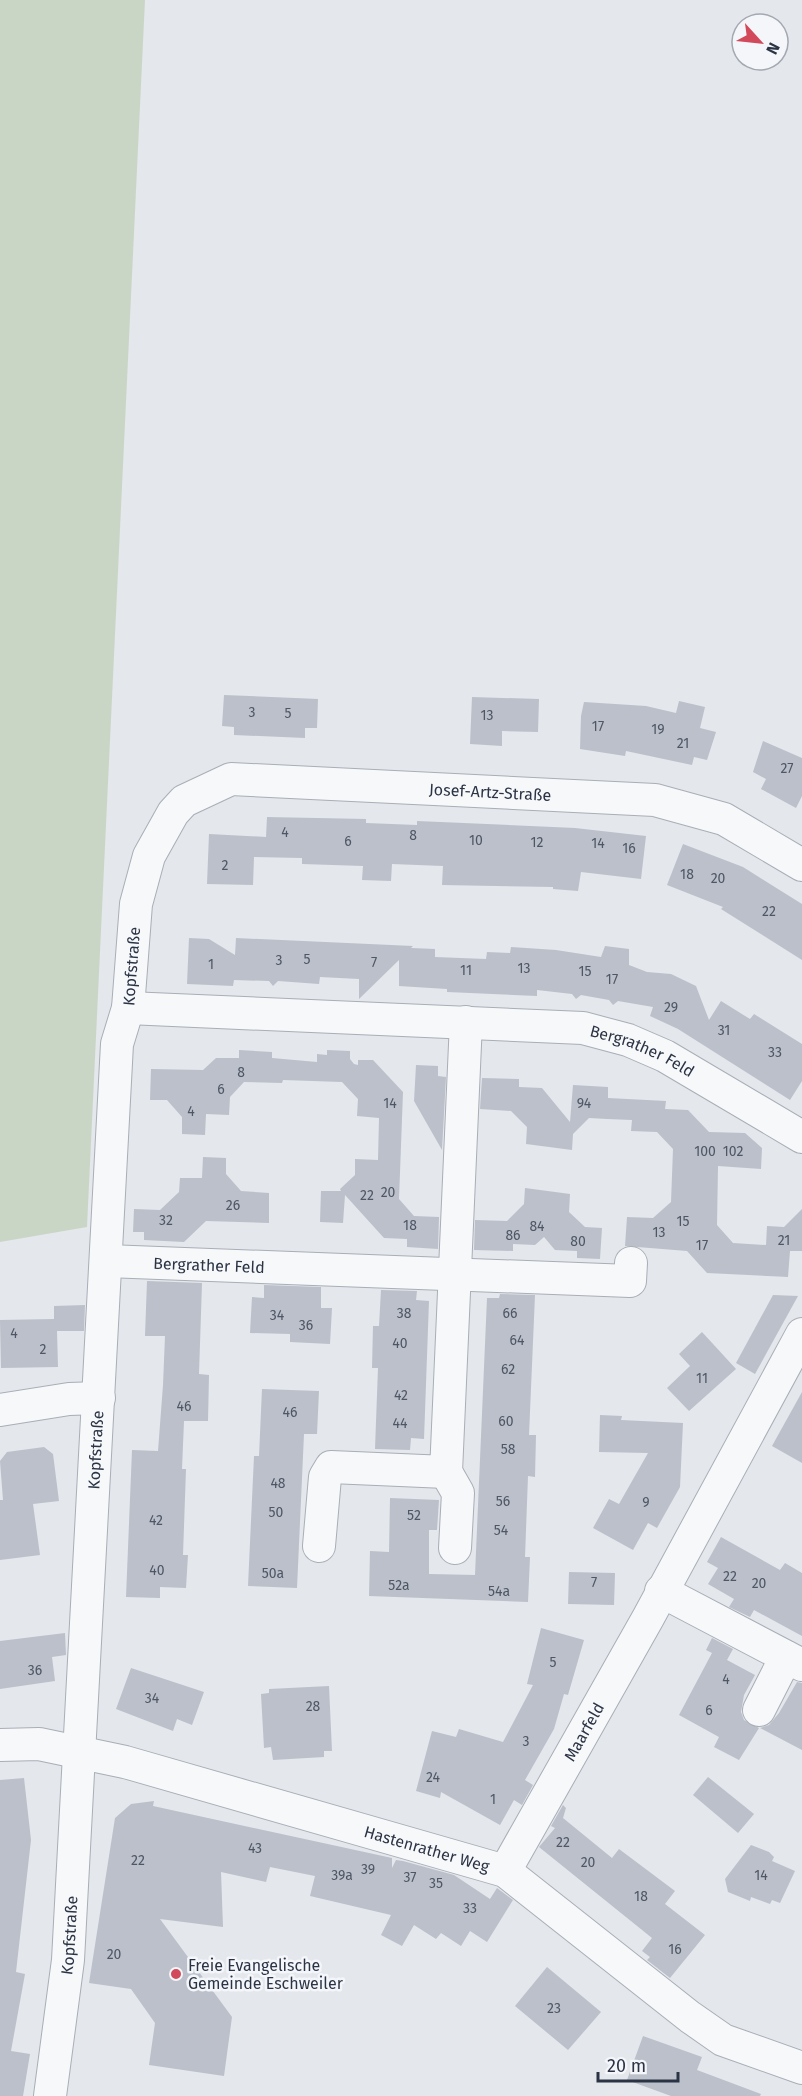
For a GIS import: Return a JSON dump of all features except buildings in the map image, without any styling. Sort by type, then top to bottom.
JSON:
[{"type":"street","name":"Josef-Artz-Straße","points":[[172,813],[184,801],[231,779],[655,800],[724,819],[802,865]]},
{"type":"street","name":"Kopfstraße","points":[[50,2096],[68,1959],[117,1044],[128,1008],[136,904],[149,856],[172,813]]},
{"type":"street","name":"Bergrather Feld","points":[[128,1008],[583,1028],[628,1040],[699,1074],[802,1137]]},
{"type":"street","points":[[455,1548],[458,1493],[446,1473],[466,1022]]},
{"type":"street","name":"Bergrather Feld","points":[[107,1261],[630,1281],[631,1263]]},
{"type":"street","name":"Maarfeld","points":[[505,1871],[661,1592],[791,1382],[802,1334]]},
{"type":"street","points":[[0,1410],[69,1399],[99,1398]]},
{"type":"street","points":[[319,1546],[325,1477],[331,1467],[446,1473]]},
{"type":"street","points":[[661,1592],[794,1661],[759,1710]]},
{"type":"street","name":"Hastenrather Weg","points":[[0,1745],[39,1744],[125,1762],[505,1871],[690,2017],[723,2040],[802,2068]]},
{"type":"green space","points":[[0,0],[145,0],[87,1227],[0,1242]]},
{"type":"place","name":"Freie Evangelische Gemeinde Eschweiler","points":[[176,1974]]}]
